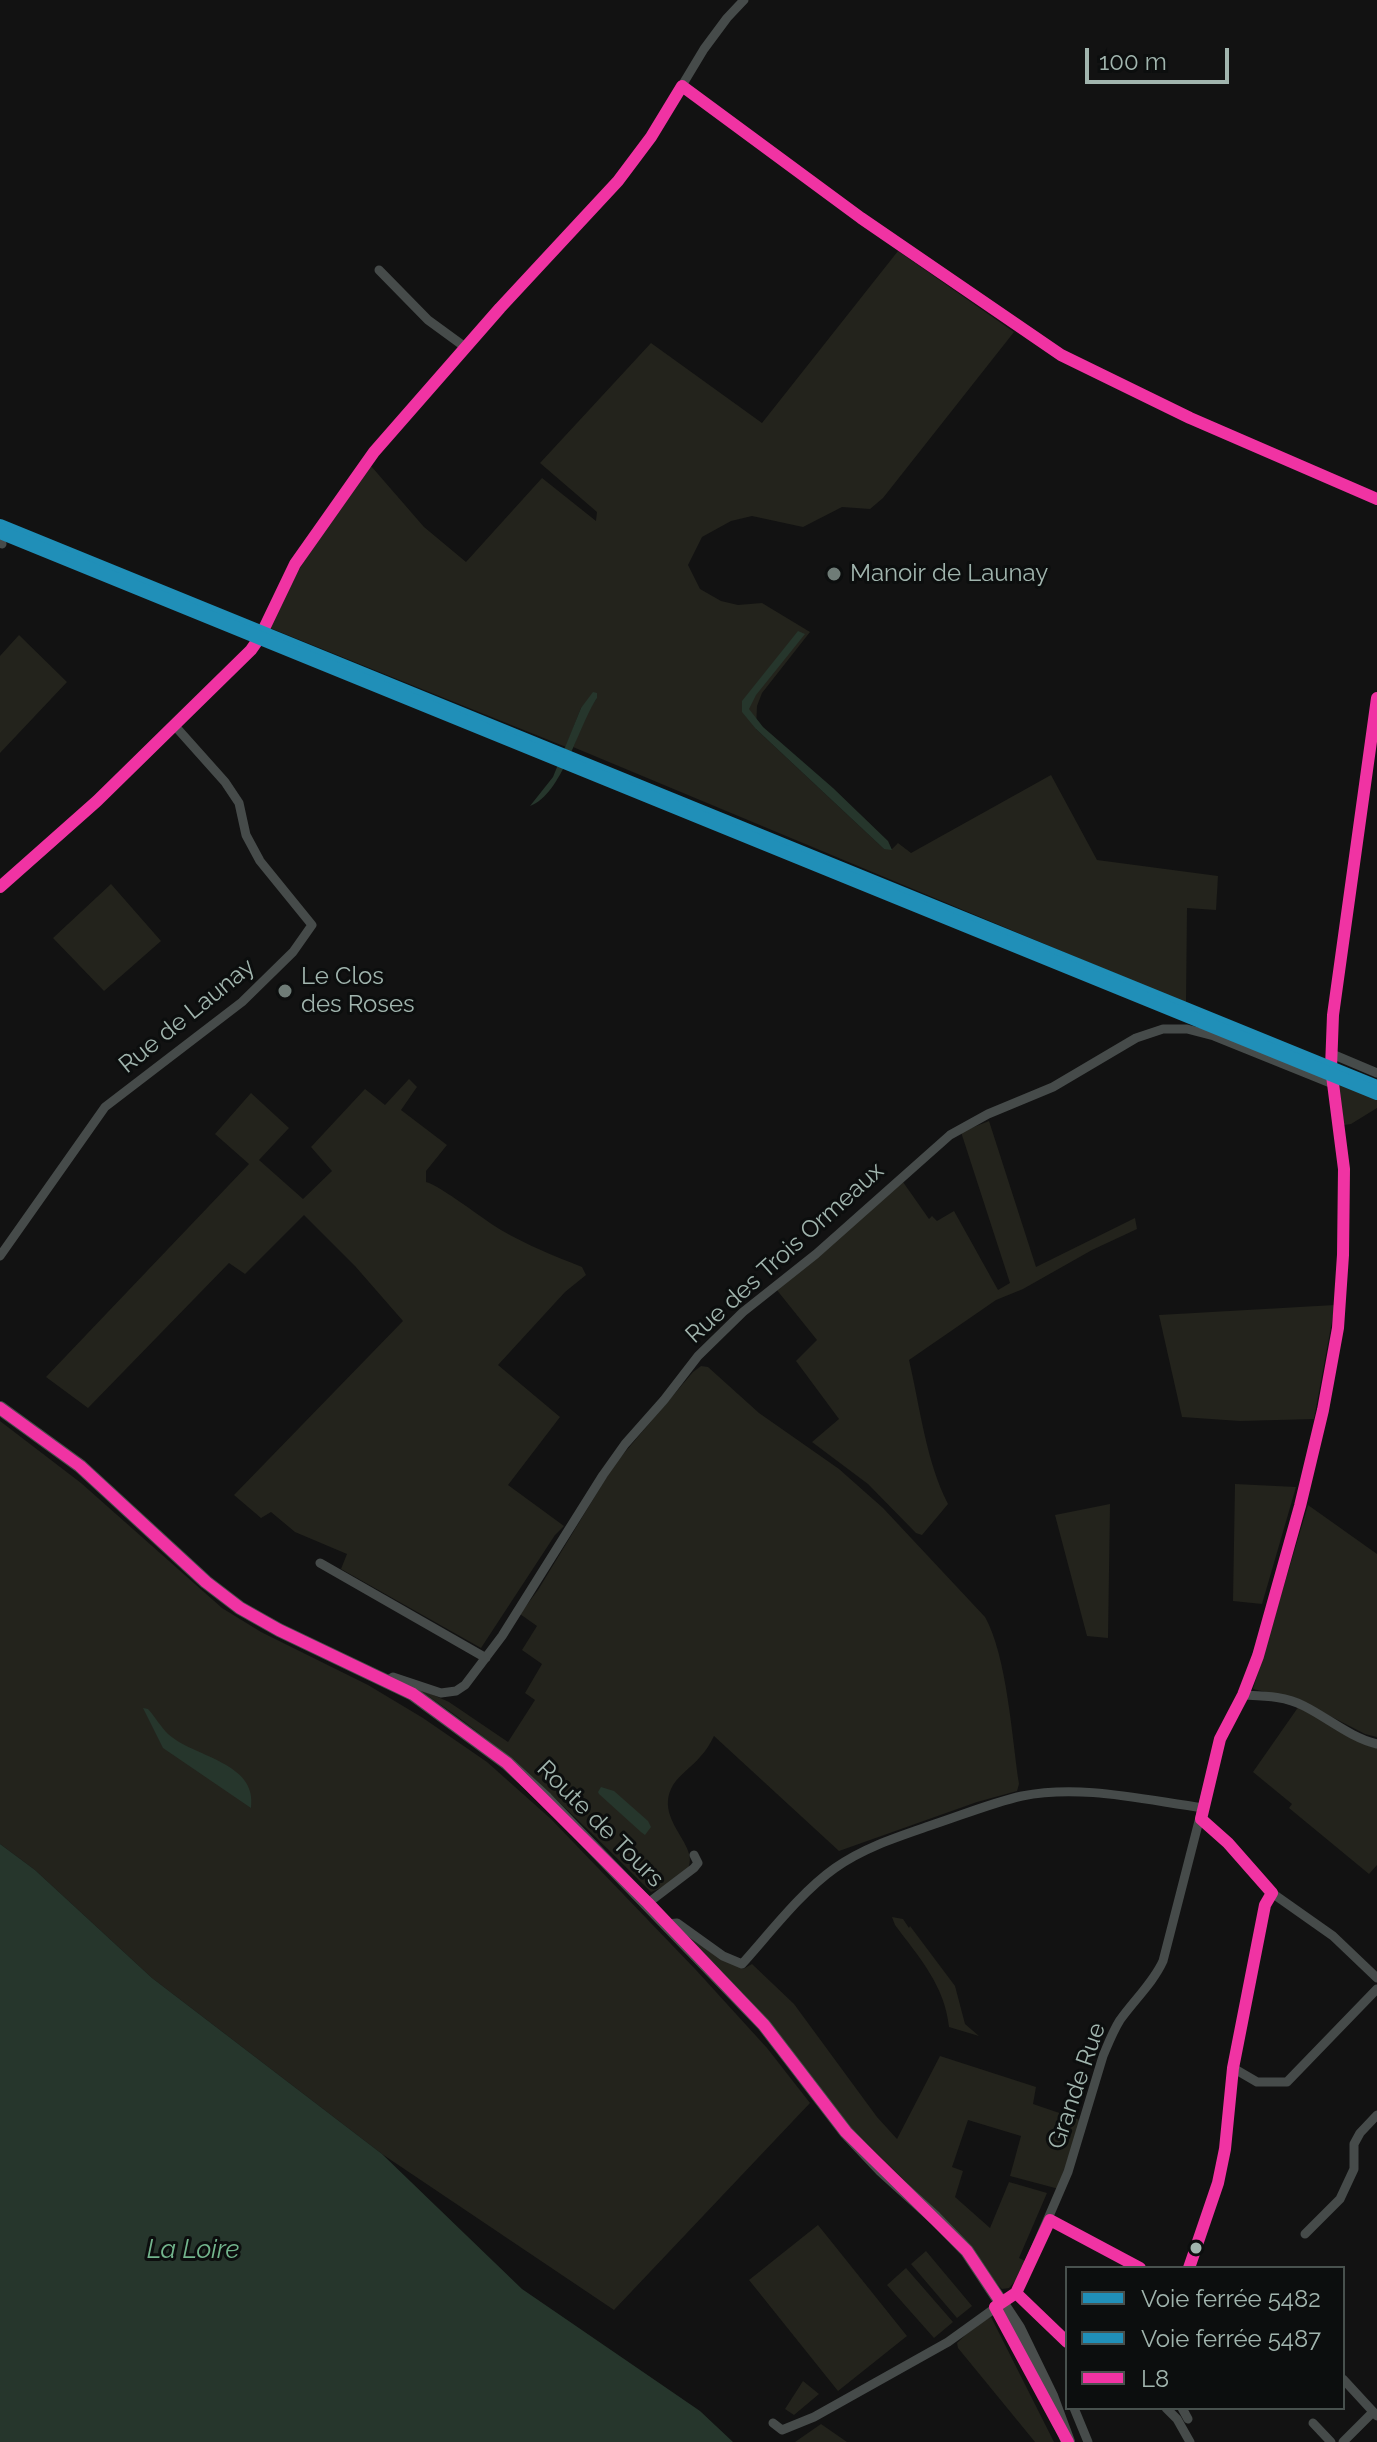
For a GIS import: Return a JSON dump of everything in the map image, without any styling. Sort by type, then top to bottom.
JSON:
[{"type":"main road","name":"Route de Tours","points":[[0,1408],[80,1466],[206,1582],[240,1608],[413,1694],[507,1763],[648,1903],[764,2025],[846,2132],[915,2202],[998,2304],[1065,2436]]},
{"type":"street","points":[[0,887],[175,726],[251,650],[305,549],[374,452],[465,347],[618,181],[651,137],[704,49],[744,0]]},
{"type":"street","points":[[682,86],[861,218],[1061,355],[1190,418],[1377,499]]},
{"type":"street","points":[[379,270],[428,320],[465,347]]},
{"type":"street","name":"Grande Rue","points":[[1016,2293],[1071,2166],[1107,2047],[1119,2022],[1155,1977],[1163,1961],[1220,1739],[1243,1695],[1258,1656],[1323,1410],[1338,1328],[1343,1255],[1344,1169],[1333,1084],[1334,1005],[1377,698]]},
{"type":"street","name":"Rue de Launay","points":[[0,1256],[105,1107],[242,1002],[293,952],[312,925],[260,861],[246,835],[239,803],[225,782],[175,726]]},
{"type":"street","name":"Rue des Trois Ormeaux","points":[[387,1681],[393,1677],[441,1693],[456,1691],[465,1685],[486,1658],[603,1475],[698,1356],[743,1312],[816,1254],[950,1135],[988,1114],[1053,1087],[1136,1038],[1151,1031],[1173,1027],[1214,1036],[1333,1084]]},
{"type":"street","points":[[1332,1054],[1377,1073]]},
{"type":"street","points":[[320,1563],[486,1658]]},
{"type":"street","points":[[1243,1695],[1274,1696],[1301,1705],[1356,1736],[1377,1744]]},
{"type":"street","points":[[668,1924],[677,1923],[733,1963],[742,1964],[834,1869],[859,1853],[972,1812],[1022,1797],[1078,1792],[1204,1808]]},
{"type":"street","points":[[1201,1819],[1228,1843],[1272,1893],[1333,1936],[1377,1978]]},
{"type":"street","points":[[648,1903],[694,1868],[698,1863],[694,1855]]},
{"type":"street","points":[[1190,2266],[1218,2183],[1225,2149],[1233,2068],[1265,1905],[1272,1893]]},
{"type":"street","points":[[1233,2068],[1257,2082],[1287,2082],[1377,1989]]},
{"type":"street","points":[[1305,2234],[1340,2199],[1354,2169],[1354,2144],[1377,2115]]},
{"type":"street","points":[[1050,2220],[1136,2266]]},
{"type":"street","points":[[773,2423],[782,2430],[814,2417],[948,2342],[1016,2293],[1065,2340]]},
{"type":"street","points":[[1343,2442],[1375,2414],[1345,2381]]},
{"type":"street","points":[[1075,2410],[1088,2442]]},
{"type":"street","points":[[1168,2410],[1190,2442]]},
{"type":"street","points":[[1183,2410],[1188,2419]]},
{"type":"street","points":[[1313,2423],[1331,2442]]},
{"type":"shaded area","points":[[898,251],[1014,332],[883,498],[870,509],[842,507],[803,527],[752,516],[731,521],[702,537],[688,565],[700,589],[721,601],[738,605],[762,603],[810,632],[762,693],[757,706],[756,729],[884,849],[892,849],[898,843],[911,853],[1051,775],[1097,860],[1218,876],[1216,910],[1187,908],[1186,1003],[573,747],[597,698],[581,708],[566,747],[270,628],[302,564],[371,466],[424,527],[466,562],[542,478],[596,521],[597,512],[540,463],[651,343],[762,423]]},
{"type":"shaded area","points":[[19,635],[67,682],[0,753],[0,656]]},
{"type":"shaded area","points":[[111,884],[161,941],[104,991],[53,938]]},
{"type":"shaded area","points":[[409,1079],[417,1087],[401,1110],[447,1145],[426,1171],[426,1182],[511,1235],[582,1267],[586,1275],[565,1292],[498,1365],[560,1417],[508,1485],[564,1526],[481,1648],[341,1569],[347,1554],[295,1532],[271,1512],[261,1518],[234,1495],[403,1321],[355,1266],[304,1215],[245,1274],[229,1263],[88,1408],[46,1377],[249,1164],[215,1134],[251,1093],[289,1128],[259,1160],[303,1199],[332,1171],[311,1147],[365,1089],[385,1105]]},
{"type":"shaded area","points":[[1338,1082],[1377,1098],[1377,1108],[1344,1125]]},
{"type":"shaded area","points":[[989,1121],[1036,1267],[1135,1218],[1137,1229],[996,1300],[909,1360],[929,1452],[948,1504],[922,1535],[916,1533],[868,1484],[812,1442],[839,1419],[796,1361],[817,1340],[776,1289],[903,1182],[929,1219],[932,1216],[937,1221],[954,1211],[998,1290],[1010,1283],[961,1132]]},
{"type":"shaded area","points":[[1335,1305],[1314,1419],[1240,1421],[1182,1417],[1159,1315]]},
{"type":"shaded area","points":[[701,1366],[708,1367],[759,1413],[839,1469],[883,1508],[985,1617],[1004,1675],[1019,1784],[1017,1791],[839,1851],[714,1736],[671,1789],[668,1805],[690,1857],[688,1869],[676,1880],[651,1892],[508,1757],[413,1686],[449,1702],[508,1742],[535,1700],[525,1693],[542,1664],[522,1650],[537,1626],[520,1614],[538,1590],[614,1465]]},
{"type":"shaded area","points":[[0,1421],[81,1483],[222,1608],[261,1632],[368,1685],[487,1762],[551,1819],[696,1970],[767,2048],[810,2103],[614,2310],[382,2154],[152,1978],[35,1870],[0,1844]]},
{"type":"shaded area","points":[[1235,1484],[1296,1487],[1262,1604],[1233,1601]]},
{"type":"shaded area","points":[[1110,1504],[1108,1638],[1087,1636],[1055,1515]]},
{"type":"shaded area","points":[[1308,1505],[1377,1554],[1377,1737],[1365,1734],[1299,1700],[1253,1689]]},
{"type":"shaded area","points":[[1299,1706],[1377,1748],[1377,1865],[1369,1874],[1289,1808],[1292,1804],[1253,1772]]},
{"type":"shaded area","points":[[892,1917],[903,1919],[910,1926],[955,1986],[965,2024],[979,2036],[949,2027],[947,2012],[936,1985]]},
{"type":"shaded area","points":[[685,1934],[715,1955],[743,1969],[752,1964],[794,2004],[877,2117],[897,2139],[940,2056],[1036,2087],[1033,2104],[1080,2120],[1059,2189],[1010,2176],[1021,2136],[968,2120],[952,2167],[963,2171],[955,2197],[990,2228],[1009,2182],[1047,2193],[1019,2258],[1025,2261],[1009,2288],[1002,2289],[997,2284],[861,2140],[750,2001]]},
{"type":"shaded area","points":[[818,2225],[907,2336],[838,2391],[749,2280]]},
{"type":"shaded area","points":[[926,2251],[972,2306],[957,2318],[911,2264]]},
{"type":"shaded area","points":[[906,2268],[953,2322],[934,2338],[887,2285]]},
{"type":"shaded area","points":[[991,2317],[1054,2442],[1035,2442],[958,2348],[957,2343],[977,2324]]},
{"type":"shaded area","points":[[803,2381],[819,2394],[794,2415],[785,2409]]},
{"type":"shaded area","points":[[821,2424],[847,2442],[795,2442]]},
{"type":"water","points":[[798,631],[805,634],[756,695],[749,709],[763,727],[888,841],[892,850],[884,849],[756,729],[742,712],[742,701]]},
{"type":"water","points":[[593,692],[597,693],[597,698],[560,774],[541,799],[530,806],[553,777],[581,708]]},
{"type":"water","points":[[143,1708],[148,1709],[168,1734],[179,1742],[234,1770],[244,1780],[250,1793],[251,1808],[163,1748]]},
{"type":"water","points":[[601,1787],[614,1791],[648,1821],[651,1827],[645,1835],[599,1794]]},
{"type":"water","name":"La Loire","points":[[0,1844],[35,1870],[152,1978],[382,2154],[522,2289],[700,2411],[733,2442],[0,2442]]},
{"type":"rail line","name":"5482","points":[[0,526],[1377,1087]]},
{"type":"rail line","name":"5487","points":[[0,532],[1377,1093]]},
{"type":"transit line","name":"L8","points":[[0,887],[97,801],[251,650],[295,564],[374,452],[500,308],[618,181],[651,137],[682,86],[861,218],[1061,355],[1190,418],[1377,499]]},
{"type":"transit line","name":"L8","points":[[1190,2266],[1218,2183],[1225,2149],[1233,2068],[1265,1905],[1272,1893],[1228,1843],[1201,1819],[1220,1739],[1243,1695],[1258,1656],[1300,1506],[1323,1410],[1338,1328],[1344,1169],[1331,1068],[1333,1015],[1377,698]]},
{"type":"transit line","name":"L8","points":[[0,1408],[80,1466],[206,1582],[240,1608],[413,1694],[507,1763],[648,1903],[764,2025],[846,2132],[967,2251],[1001,2302]]},
{"type":"transit line","name":"L8","points":[[1068,2442],[995,2307],[1016,2293],[1050,2220],[1136,2266]]},
{"type":"transit line","name":"L8","points":[[1016,2293],[1065,2340]]},
{"type":"place","name":"Manoir de Launay","points":[[834,574]]},
{"type":"place","name":"Le Clos des Roses","points":[[285,991]]}]
